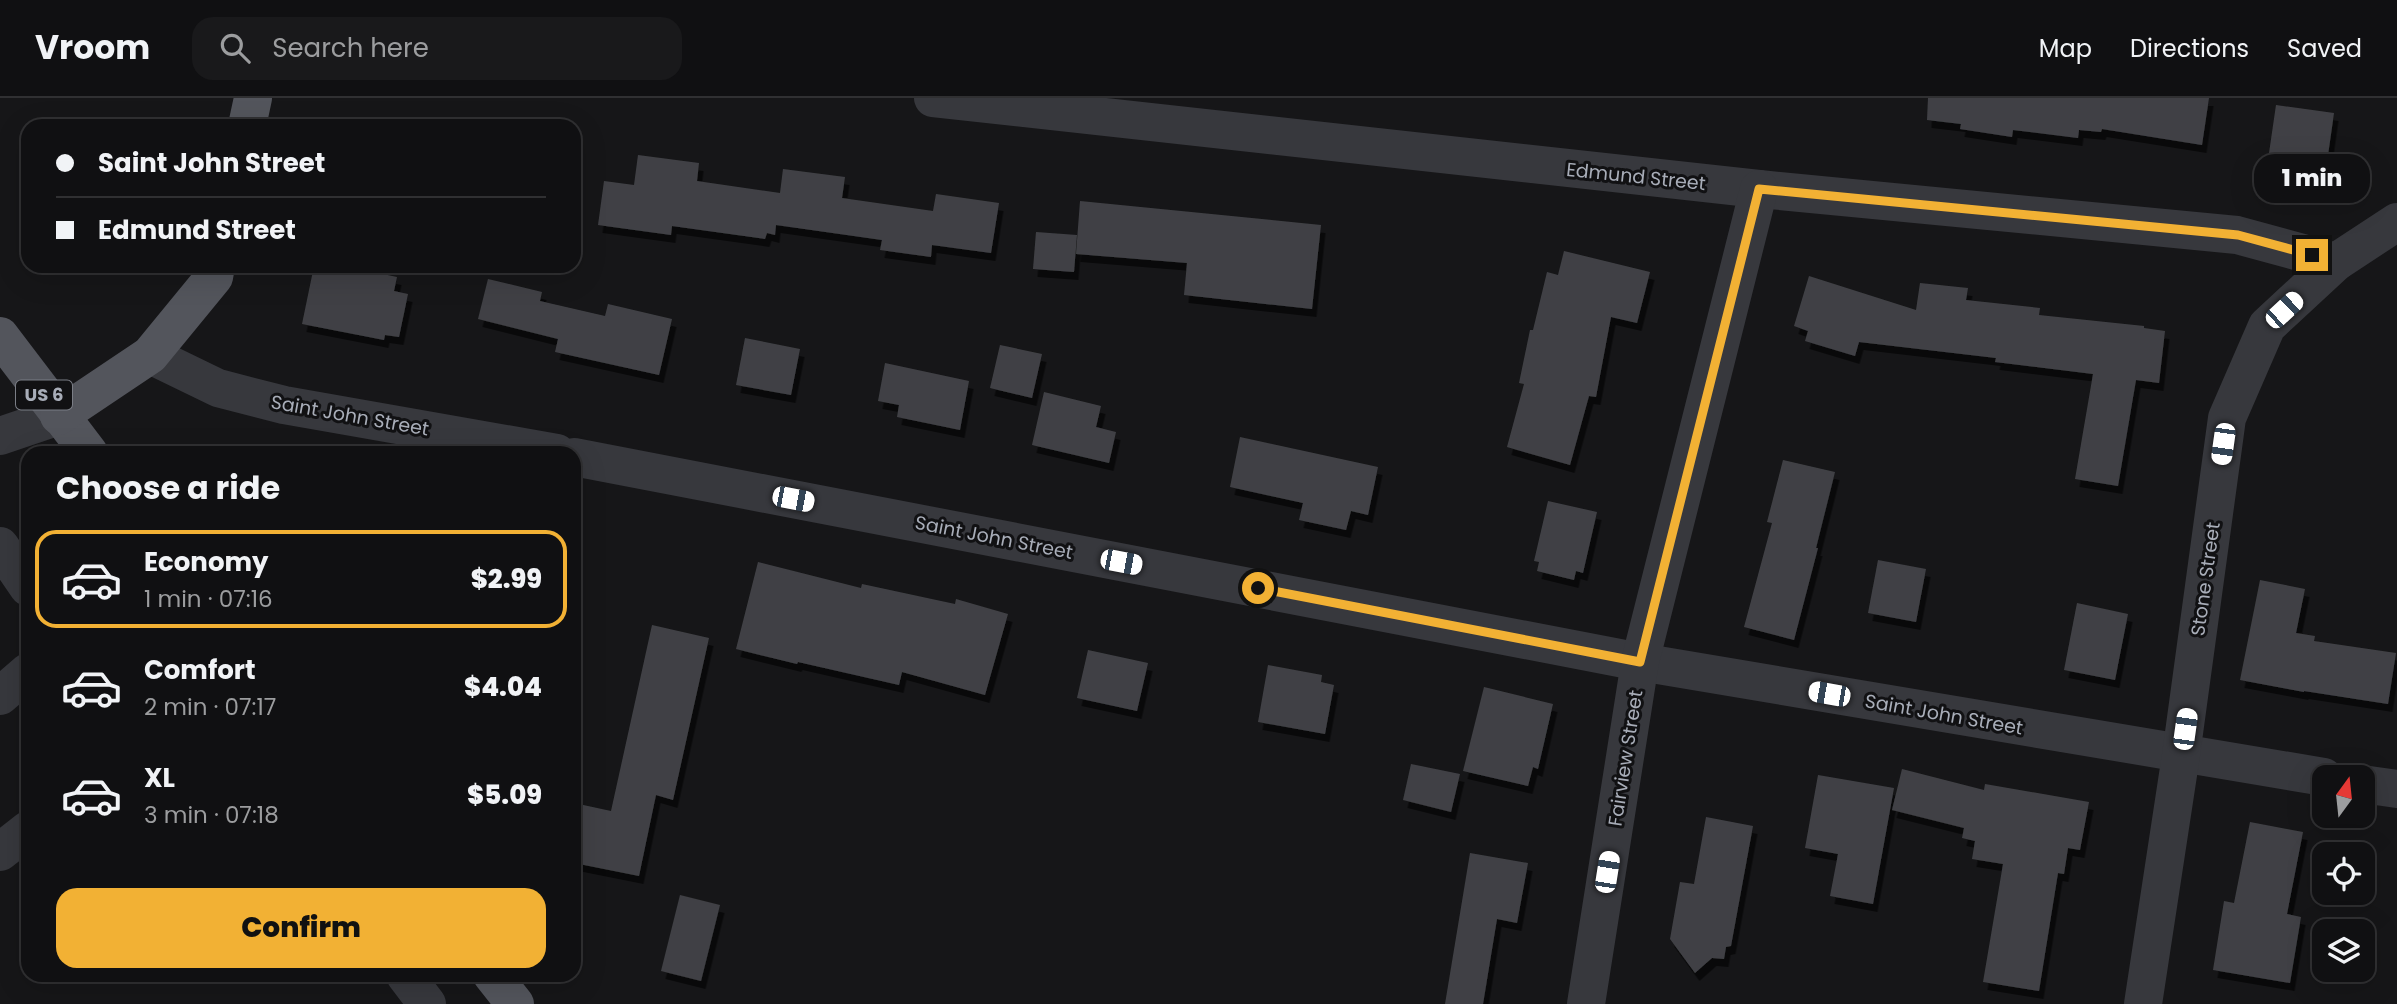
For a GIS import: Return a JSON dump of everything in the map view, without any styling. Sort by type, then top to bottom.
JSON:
[{"type":"main road","points":[[248,119],[253,98]]},
{"type":"main road","points":[[59,416],[150,355],[215,273]]},
{"type":"main road","name":"US 6","points":[[0,336],[83,446]]},
{"type":"street","name":"Edmund Street","points":[[933,98],[1759,189],[2238,235],[2336,262]]},
{"type":"street","name":"Fairview Street","points":[[1586,1004],[1640,662],[1759,189]]},
{"type":"street","name":"Stone Street","points":[[2143,1004],[2181,755],[2227,418],[2267,326],[2336,262],[2397,222]]},
{"type":"street","name":"Saint John Street","points":[[150,355],[218,388],[284,405],[517,446]]},
{"type":"street","points":[[0,436],[59,416]]},
{"type":"street","name":"Saint John Street","points":[[581,458],[1640,662],[2312,776]]},
{"type":"street","points":[[0,546],[21,577]]},
{"type":"street","points":[[0,696],[21,679]]},
{"type":"street","points":[[2375,786],[2397,789]]},
{"type":"street","points":[[0,852],[21,836]]},
{"type":"street","points":[[410,982],[427,1004]]},
{"type":"building","points":[[1928,98],[2209,98],[2202,145],[2102,129],[2101,132],[2079,130],[2078,138],[2013,130],[2012,137],[1960,129],[1961,124],[1927,120]]},
{"type":"building","points":[[2276,105],[2334,113],[2327,162],[2312,160],[2310,169],[2278,164],[2280,155],[2269,153]]},
{"type":"building","points":[[638,155],[699,163],[697,181],[780,193],[783,169],[845,177],[842,198],[933,211],[936,194],[999,203],[991,253],[932,245],[931,257],[880,250],[882,240],[776,225],[775,235],[767,233],[765,239],[672,226],[671,235],[598,225],[604,181],[634,185]]},
{"type":"building","points":[[1080,201],[1321,225],[1312,309],[1184,295],[1187,263],[1076,254]]},
{"type":"building","points":[[1036,232],[1077,235],[1074,272],[1033,269]]},
{"type":"building","points":[[1564,251],[1650,272],[1637,323],[1611,317],[1596,397],[1589,396],[1570,465],[1507,447],[1524,384],[1519,383],[1530,330],[1533,330],[1547,272],[1558,275]]},
{"type":"building","points":[[313,273],[378,273],[397,277],[394,291],[408,294],[399,337],[385,335],[384,340],[302,324]]},
{"type":"building","points":[[1809,276],[1916,310],[1920,283],[1968,288],[1966,300],[2040,308],[2039,315],[2144,326],[2165,331],[2159,383],[2136,380],[2118,486],[2075,479],[2093,374],[1995,362],[1996,358],[1859,342],[1855,356],[1805,341],[1808,331],[1794,326]]},
{"type":"building","points":[[488,279],[542,292],[540,301],[605,316],[608,304],[672,319],[659,375],[555,352],[558,339],[478,319]]},
{"type":"building","points":[[745,338],[800,349],[791,395],[736,385]]},
{"type":"building","points":[[1000,345],[1042,354],[1032,398],[990,388]]},
{"type":"building","points":[[885,363],[969,381],[960,430],[897,417],[899,405],[878,401]]},
{"type":"building","points":[[1044,392],[1101,406],[1096,427],[1116,432],[1109,463],[1032,445]]},
{"type":"building","points":[[1240,437],[1378,467],[1368,515],[1351,511],[1346,530],[1299,520],[1303,503],[1230,487]]},
{"type":"building","points":[[1783,460],[1835,472],[1794,640],[1744,627],[1772,523],[1767,522]]},
{"type":"building","points":[[1548,501],[1597,512],[1583,573],[1576,571],[1574,580],[1537,571],[1539,562],[1534,561]]},
{"type":"building","points":[[1878,560],[1926,569],[1916,622],[1868,613]]},
{"type":"building","points":[[758,562],[861,588],[862,584],[955,604],[956,599],[1008,614],[985,695],[902,672],[899,685],[736,649]]},
{"type":"building","points":[[2260,580],[2305,589],[2296,633],[2315,636],[2314,641],[2396,653],[2388,704],[2240,680]]},
{"type":"building","points":[[2077,603],[2128,614],[2115,680],[2064,670]]},
{"type":"building","points":[[652,625],[709,638],[673,800],[656,795],[639,876],[581,864],[581,805],[611,811]]},
{"type":"building","points":[[1088,650],[1148,663],[1137,711],[1077,698]]},
{"type":"building","points":[[1268,665],[1322,675],[1321,682],[1334,685],[1325,734],[1258,722]]},
{"type":"building","points":[[1484,687],[1553,704],[1538,769],[1533,767],[1528,786],[1463,771]]},
{"type":"building","points":[[1411,764],[1460,774],[1451,812],[1403,800]]},
{"type":"building","points":[[1902,769],[1984,790],[1985,784],[2089,802],[2080,850],[2068,848],[2064,874],[2058,873],[2039,991],[1983,982],[2003,864],[1972,859],[1975,841],[1962,838],[1964,828],[1892,810]]},
{"type":"building","points":[[1818,775],[1894,788],[1873,904],[1830,896],[1838,854],[1805,848]]},
{"type":"building","points":[[1706,817],[1753,826],[1731,946],[1726,947],[1724,959],[1712,958],[1695,973],[1670,939],[1680,882],[1694,884]]},
{"type":"building","points":[[2250,822],[2303,832],[2287,914],[2301,917],[2290,983],[2213,970],[2224,901],[2234,903]]},
{"type":"building","points":[[1470,853],[1528,863],[1517,923],[1497,919],[1483,1004],[1445,1004]]},
{"type":"building","points":[[680,895],[720,905],[701,981],[661,971]]},
{"type":"route","points":[[1258,588],[1640,662],[1759,189],[2238,235],[2312,255]]}]
